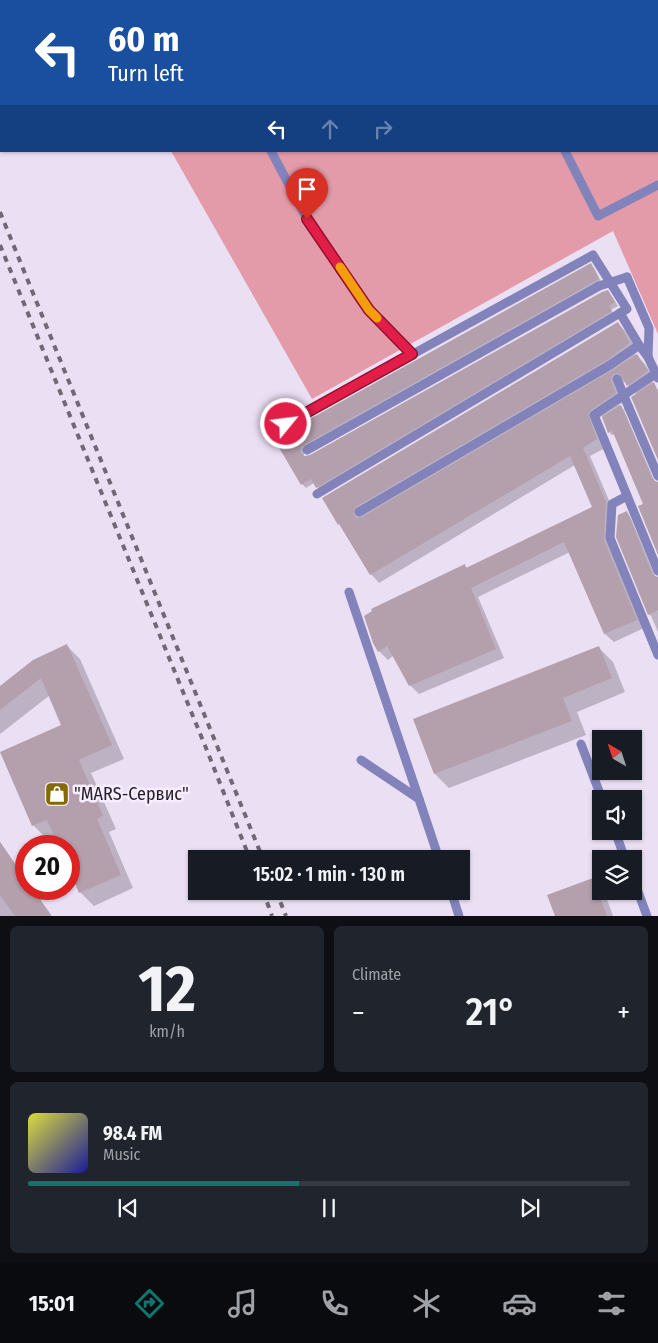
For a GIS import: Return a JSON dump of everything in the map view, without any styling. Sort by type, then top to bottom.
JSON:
[{"type":"lane","points":[[272,152],[307,219],[369,310],[412,354]]},
{"type":"lane","points":[[566,152],[598,216],[658,185]]},
{"type":"lane","points":[[286,424],[593,255],[627,309],[316,494]]},
{"type":"lane","points":[[307,450],[598,286],[627,277],[649,328],[648,357]]},
{"type":"lane","points":[[620,313],[657,374],[594,415],[658,571]]},
{"type":"lane","points":[[358,512],[610,365],[639,345]]},
{"type":"lane","points":[[610,365],[658,476]]},
{"type":"lane","points":[[627,496],[612,504],[610,538],[658,655]]},
{"type":"lane","points":[[349,592],[436,850]]},
{"type":"lane","points":[[582,744],[599,790]]},
{"type":"lane","points":[[361,760],[419,799]]},
{"type":"lane","points":[[453,900],[459,916]]},
{"type":"lane","points":[[641,900],[647,916]]},
{"type":"shaded area","points":[[172,152],[658,152],[658,334],[613,231],[312,399]]},
{"type":"building","points":[[591,263],[599,279],[304,445],[301,447],[301,453],[304,456],[310,455],[602,292],[608,290],[615,302],[609,306],[612,311],[316,488],[311,479],[301,485],[274,439]]},
{"type":"building","points":[[618,322],[630,343],[607,360],[356,507],[353,513],[356,518],[362,517],[613,370],[637,354],[648,371],[627,386],[620,374],[612,375],[611,381],[616,393],[588,414],[597,439],[583,448],[606,502],[604,540],[637,620],[604,634],[564,542],[471,588],[496,649],[409,686],[387,646],[378,652],[364,616],[372,611],[371,609],[465,564],[466,568],[592,507],[570,456],[370,575],[322,498]]},
{"type":"building","points":[[654,382],[658,392],[658,460],[631,397]]},
{"type":"building","points":[[621,405],[652,478],[658,482],[658,555],[638,506],[643,504],[612,430],[608,433],[602,417]]},
{"type":"building","points":[[627,511],[652,573],[658,577],[658,610],[648,615],[616,537],[618,515]]},
{"type":"building","points":[[67,644],[112,745],[79,760],[103,816],[97,819],[121,875],[80,893],[80,835],[54,835],[47,820],[32,826],[0,752],[61,725],[41,678],[0,710],[0,686],[33,660]]},
{"type":"building","points":[[599,646],[612,678],[563,698],[572,721],[434,774],[413,719]]},
{"type":"building","points":[[0,842],[15,864],[15,900],[40,900],[51,916],[15,916],[0,895]]},
{"type":"building","points":[[592,878],[592,900],[601,900],[607,916],[555,916],[547,895]]},
{"type":"railway","points":[[0,212],[259,850]]},
{"type":"railway","points":[[0,245],[246,850]]},
{"type":"railway","points":[[266,900],[272,916]]},
{"type":"railway","points":[[280,900],[286,916]]},
{"type":"slow traffic","points":[[340,267],[369,310],[377,318]]},
{"type":"place","name":"\"MARS-Сервис\"","points":[[57,794]]},
{"type":"route","points":[[286,424],[412,354],[369,310],[307,219]]}]
